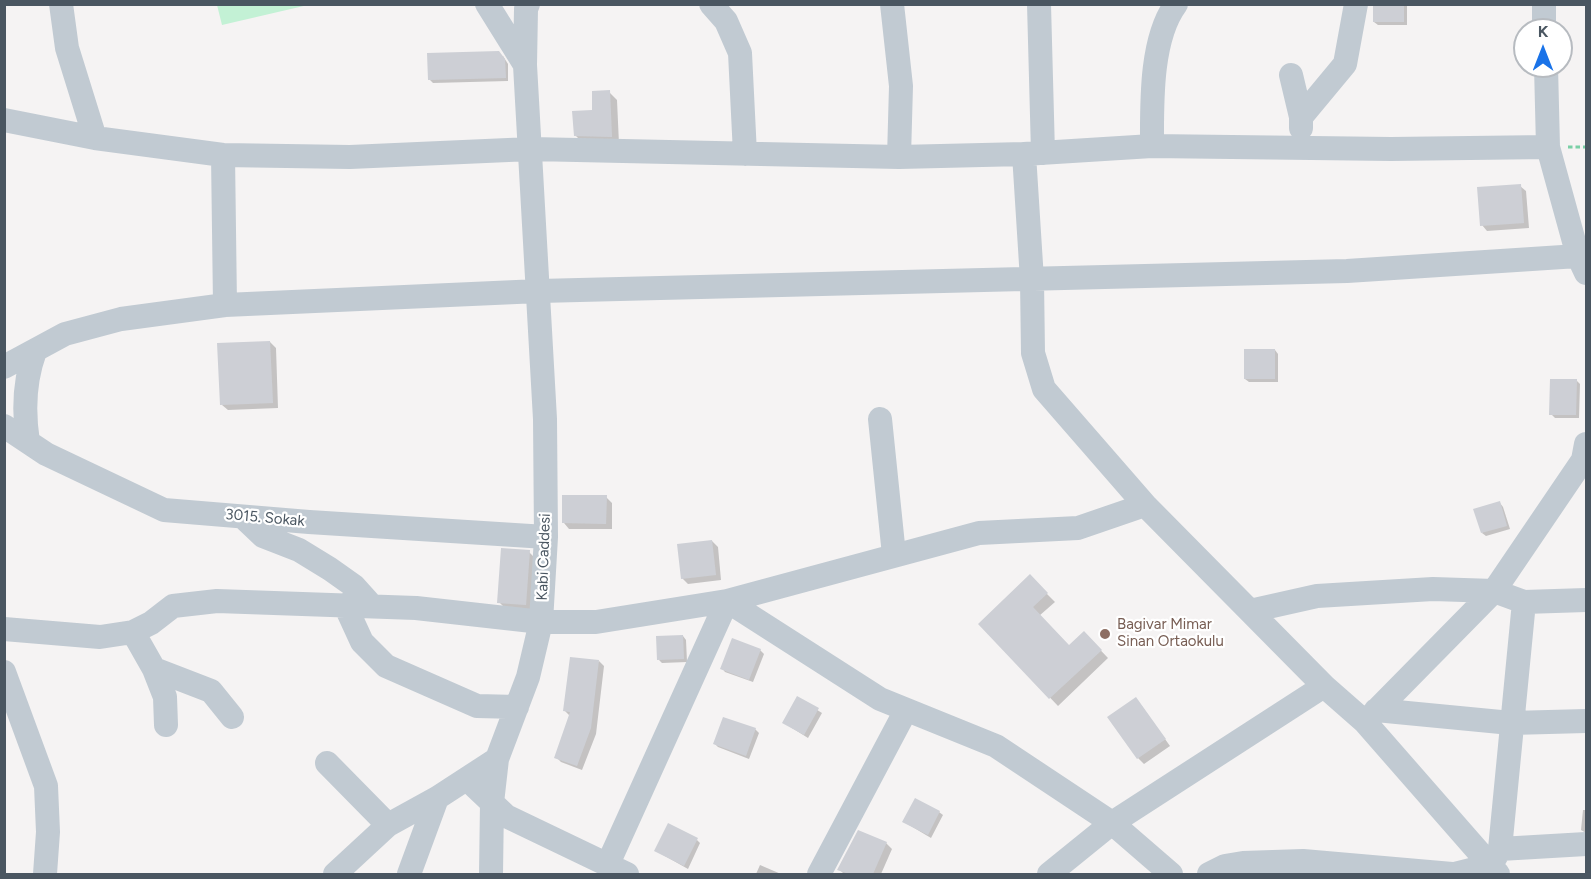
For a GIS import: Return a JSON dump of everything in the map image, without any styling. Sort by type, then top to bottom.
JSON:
[{"type":"street","points":[[61,4],[67,48],[95,138]]},
{"type":"street","points":[[487,4],[525,64]]},
{"type":"street","name":"Kabi Caddesi","points":[[491,874],[492,803],[497,759],[528,677],[541,622],[546,537],[545,418],[525,64],[528,4]]},
{"type":"street","points":[[711,4],[726,21],[740,53],[746,154]]},
{"type":"street","points":[[892,4],[901,86],[899,158]]},
{"type":"street","points":[[1039,4],[1032,280],[1033,353],[1044,389],[1145,505],[1324,686],[1371,716],[1496,863]]},
{"type":"street","points":[[1152,146],[1152,95],[1159,42],[1176,4]]},
{"type":"street","points":[[1302,117],[1345,64],[1356,4]]},
{"type":"street","points":[[1291,75],[1302,117],[1302,148]]},
{"type":"street","points":[[4,367],[65,334],[121,319],[225,305],[539,291],[1582,264],[1548,147],[1546,78]]},
{"type":"street","points":[[4,120],[95,138],[223,155],[350,157],[531,149],[899,158],[1034,154],[1152,146],[1391,149],[1548,147]]},
{"type":"street","points":[[223,155],[225,305]]},
{"type":"street","points":[[28,442],[24,416],[26,385],[35,351]]},
{"type":"street","points":[[880,419],[894,555]]},
{"type":"street","name":"3015. Sokak","points":[[4,426],[46,454],[164,510],[546,537]]},
{"type":"street","points":[[1371,716],[1494,591],[1585,455]]},
{"type":"street","points":[[4,629],[100,637],[133,633],[173,606],[217,601],[416,608],[541,622],[596,622],[727,601],[979,533],[1078,528],[1145,505]]},
{"type":"street","points":[[243,516],[263,537],[298,550],[330,569],[354,586],[372,606]]},
{"type":"street","points":[[1250,611],[1317,596],[1433,590],[1494,591],[1524,602],[1587,600]]},
{"type":"street","points":[[727,601],[880,699],[996,746],[1112,823],[1171,874]]},
{"type":"street","points":[[467,779],[506,816],[617,870],[727,601]]},
{"type":"street","points":[[1496,863],[1524,602]]},
{"type":"street","points":[[345,605],[362,642],[386,666],[477,706],[516,707]]},
{"type":"street","points":[[133,633],[154,669],[165,697],[166,725]]},
{"type":"street","points":[[154,669],[211,691],[232,717]]},
{"type":"street","points":[[4,672],[46,786],[48,832],[45,874]]},
{"type":"street","points":[[1049,874],[1112,823],[1324,686]]},
{"type":"street","points":[[819,874],[906,710]]},
{"type":"street","points":[[1371,716],[1511,723],[1587,722]]},
{"type":"street","points":[[335,874],[388,825],[437,798],[497,759]]},
{"type":"street","points":[[327,763],[388,825]]},
{"type":"street","points":[[409,874],[437,798]]},
{"type":"street","points":[[1209,874],[1225,866],[1243,863],[1303,861],[1454,874],[1587,844]]},
{"type":"green space","points":[[217,4],[308,5],[222,25]]},
{"type":"building","points":[[1373,4],[1404,4],[1404,22],[1373,22]]},
{"type":"building","points":[[499,51],[505,59],[506,78],[428,80],[427,53]]},
{"type":"building","points":[[610,90],[612,137],[574,136],[572,111],[592,110],[592,91]]},
{"type":"building","points":[[1521,184],[1524,223],[1480,226],[1477,187]]},
{"type":"building","points":[[270,341],[273,403],[220,405],[217,343]]},
{"type":"building","points":[[1244,349],[1275,349],[1275,379],[1244,379]]},
{"type":"building","points":[[1550,379],[1577,379],[1576,415],[1549,415]]},
{"type":"building","points":[[562,495],[607,495],[606,524],[562,523]]},
{"type":"building","points":[[1500,501],[1507,526],[1481,533],[1473,509]]},
{"type":"building","points":[[712,540],[716,575],[681,579],[677,544]]},
{"type":"building","points":[[501,548],[530,550],[526,605],[497,603]]},
{"type":"building","points":[[1030,574],[1048,593],[1033,607],[1069,645],[1084,631],[1102,650],[1049,699],[978,624]]},
{"type":"building","points":[[683,635],[684,659],[657,660],[656,636]]},
{"type":"building","points":[[732,638],[761,649],[749,680],[720,669]]},
{"type":"building","points":[[570,657],[599,660],[591,728],[577,766],[554,758],[570,712],[563,711]]},
{"type":"building","points":[[797,696],[819,708],[804,735],[782,723]]},
{"type":"building","points":[[1136,697],[1166,739],[1137,759],[1107,717]]},
{"type":"building","points":[[723,717],[756,728],[746,756],[713,744]]},
{"type":"building","points":[[915,798],[940,811],[928,835],[902,822]]},
{"type":"building","points":[[668,823],[698,838],[684,866],[654,851]]},
{"type":"building","points":[[858,830],[887,842],[873,874],[849,874],[837,870]]},
{"type":"place","name":"Bagivar Mimar Sinan Ortaokulu","points":[[1105,634]]}]
